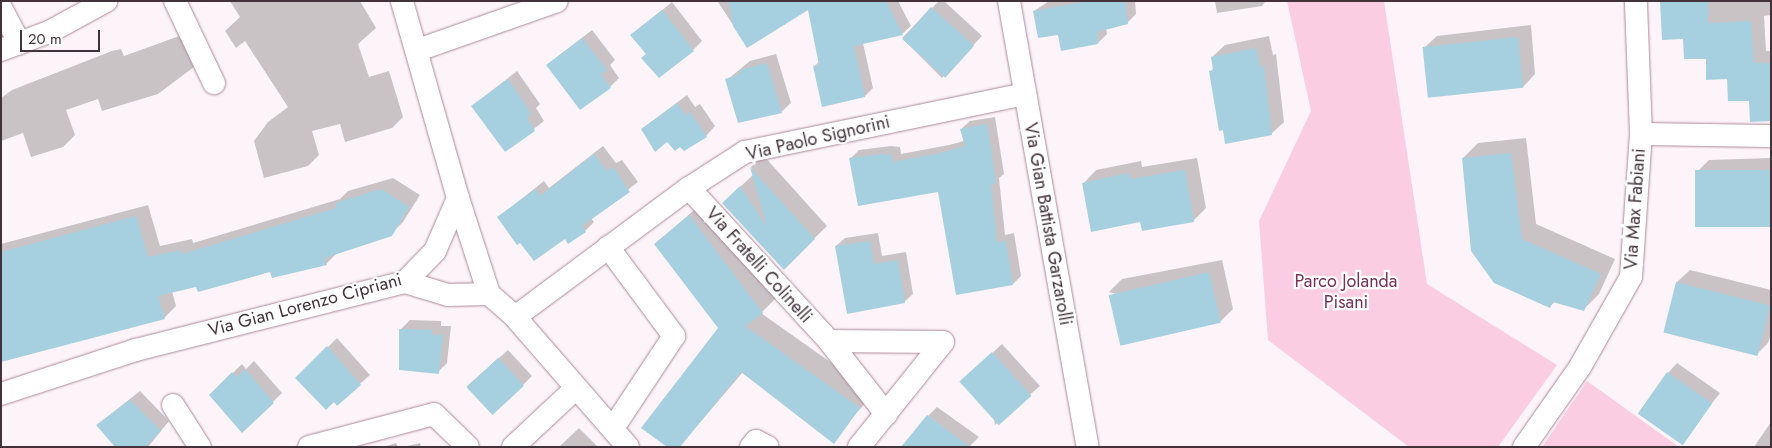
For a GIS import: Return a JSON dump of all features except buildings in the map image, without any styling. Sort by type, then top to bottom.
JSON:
[{"type":"street","points":[[1,8],[11,47],[51,31],[106,1]]},
{"type":"street","points":[[175,1],[214,83]]},
{"type":"street","points":[[402,1],[418,50],[458,198],[489,294],[515,317],[628,447]]},
{"type":"street","points":[[418,50],[557,1]]},
{"type":"street","name":"Via Gian Battista Garzarolli","points":[[1009,1],[1088,447]]},
{"type":"street","name":"Via Max Fabiani","points":[[1524,447],[1580,367],[1630,277],[1641,134],[1636,1]]},
{"type":"street","name":"Via Paolo Signorini","points":[[515,317],[689,188],[744,152],[1025,94]]},
{"type":"street","points":[[1641,134],[1771,136]]},
{"type":"street","name":"Via Fratelli Colinelli","points":[[689,188],[829,342],[886,414]]},
{"type":"street","name":"Via Gian Lorenzo Cipriani","points":[[1,394],[136,350],[405,282],[435,251],[458,198]]},
{"type":"street","points":[[608,247],[674,336],[613,428]]},
{"type":"street","points":[[405,282],[448,295],[489,294]]},
{"type":"street","points":[[829,342],[943,342],[859,447]]},
{"type":"street","points":[[513,447],[576,389]]},
{"type":"street","points":[[173,405],[200,447]]},
{"type":"street","points":[[309,447],[434,414],[468,447]]},
{"type":"street","points":[[751,447],[756,441],[768,447]]},
{"type":"green space","name":"Parco Jolanda Pisani","points":[[1287,1],[1384,1],[1427,284],[1557,365],[1498,447],[1409,447],[1268,340],[1259,221],[1311,111]]},
{"type":"green space","points":[[1587,381],[1679,447],[1542,447]]}]
